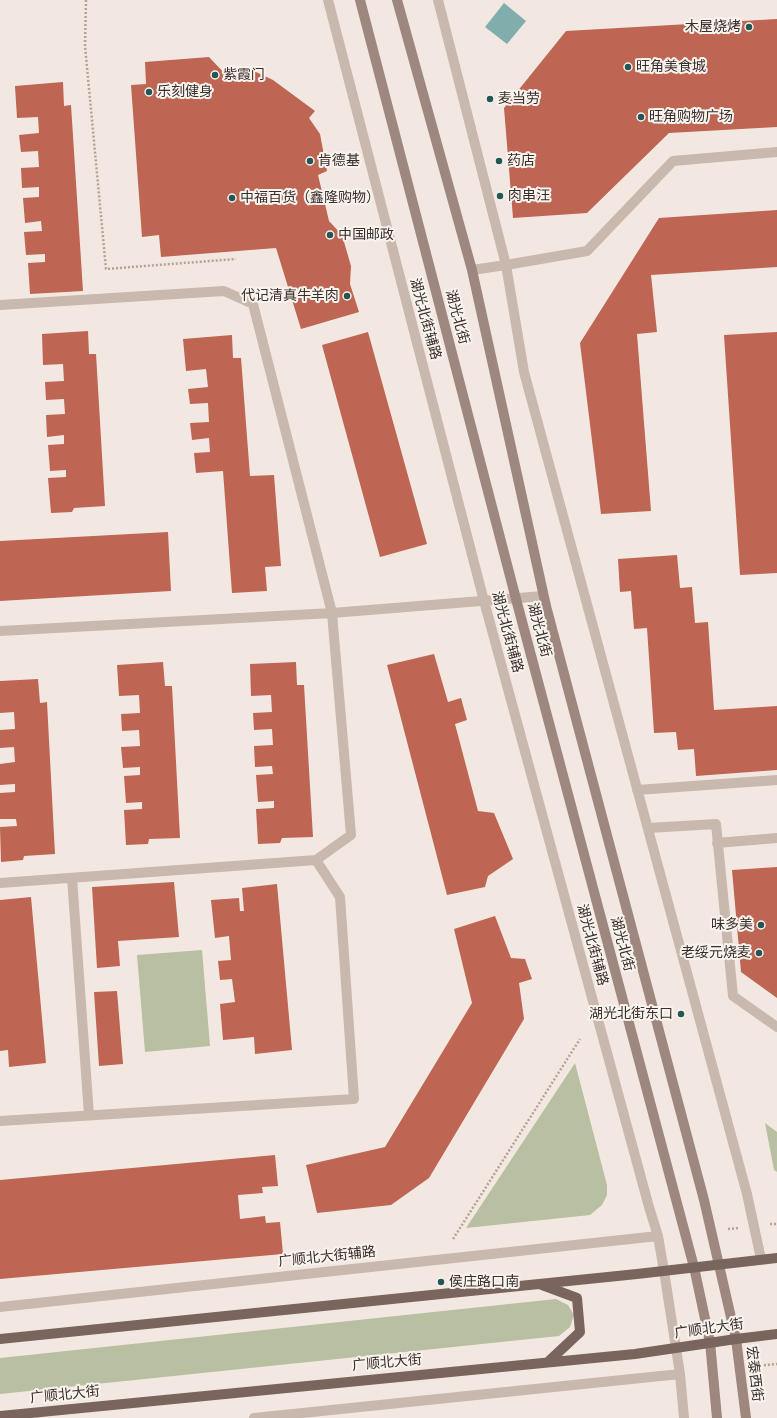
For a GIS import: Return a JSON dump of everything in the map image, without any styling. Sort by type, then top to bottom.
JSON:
[{"type":"main road","points":[[0,1339],[664,1271],[777,1258]]},
{"type":"main road","points":[[538,1284],[577,1298],[580,1332],[548,1362]]},
{"type":"main road","name":"广顺北大街","points":[[0,1416],[635,1354],[710,1342],[777,1334]]},
{"type":"street","name":"湖光北街辅路","points":[[328,0],[484,601],[640,1177],[658,1236],[680,1374],[684,1418]]},
{"type":"street","name":"湖光北街","points":[[360,0],[516,599],[694,1267],[710,1342]]},
{"type":"street","name":"湖光北街","points":[[397,0],[472,270],[543,596],[704,1200],[719,1264]]},
{"type":"street","points":[[438,0],[506,265],[524,372],[745,1187],[761,1259]]},
{"type":"street","points":[[472,270],[587,251],[674,161],[777,152]]},
{"type":"street","points":[[0,305],[224,290],[253,304],[332,613],[352,835],[316,860],[0,883]]},
{"type":"street","points":[[0,632],[332,613],[543,596]]},
{"type":"street","points":[[637,790],[777,780]]},
{"type":"street","points":[[648,828],[716,824],[733,996],[777,1027]]},
{"type":"street","points":[[718,843],[777,838]]},
{"type":"street","points":[[0,1121],[354,1099],[340,897],[316,860]]},
{"type":"street","points":[[72,878],[89,1116]]},
{"type":"street","name":"广顺北大街辅路","points":[[0,1306],[658,1236]]},
{"type":"street","name":"宏泰西街","points":[[719,1264],[736,1339],[746,1418]]},
{"type":"street","points":[[710,1342],[718,1418]]},
{"type":"street","points":[[254,1418],[680,1374]]},
{"type":"path","points":[[86,0],[85,46],[106,269],[236,259]]},
{"type":"path","points":[[453,1239],[580,1039]]},
{"type":"green space","points":[[202,950],[210,1046],[145,1052],[137,955]]},
{"type":"green space","points":[[575,1063],[607,1185],[607,1195],[602,1205],[590,1215],[466,1228]]},
{"type":"green space","points":[[765,1123],[777,1132],[777,1172],[774,1170]]},
{"type":"green space","points":[[556,1299],[568,1305],[574,1315],[570,1327],[559,1336],[0,1394],[0,1358]]},
{"type":"water","points":[[504,3],[526,21],[507,44],[485,27]]},
{"type":"building","name":"旺角购物广场","points":[[777,19],[777,127],[669,133],[587,213],[513,218],[504,108],[566,31]]},
{"type":"building","name":"中福百货（鑫隆购物）","points":[[209,57],[227,76],[243,71],[256,72],[273,80],[315,111],[309,118],[320,134],[327,171],[318,175],[329,221],[342,235],[351,266],[350,284],[359,312],[301,329],[276,248],[161,257],[159,235],[142,237],[131,85],[146,84],[145,62]]},
{"type":"building","points":[[63,82],[64,106],[71,105],[83,291],[30,294],[28,263],[45,262],[45,254],[26,255],[24,232],[42,231],[41,221],[25,223],[23,198],[39,197],[39,187],[22,188],[21,168],[39,167],[38,151],[21,152],[19,135],[39,133],[38,117],[17,118],[15,86]]},
{"type":"building","points":[[777,210],[777,267],[651,275],[657,332],[637,334],[651,511],[601,514],[580,343],[659,218]]},
{"type":"building","points":[[88,331],[89,354],[96,354],[105,506],[74,508],[72,512],[51,513],[48,478],[66,477],[66,470],[50,471],[48,445],[64,444],[64,435],[47,437],[46,415],[65,414],[64,399],[46,400],[45,382],[64,381],[63,364],[43,365],[42,334]]},
{"type":"building","points":[[368,332],[427,544],[380,557],[322,345]]},
{"type":"building","points":[[777,332],[777,573],[740,575],[724,335]]},
{"type":"building","points":[[232,335],[233,358],[241,358],[250,476],[274,475],[281,566],[265,567],[267,591],[232,593],[223,471],[196,473],[194,453],[210,452],[209,438],[192,440],[190,423],[209,422],[208,403],[190,404],[188,389],[208,387],[206,369],[186,371],[183,339]]},
{"type":"building","points":[[168,532],[171,591],[0,601],[0,541]]},
{"type":"building","points":[[677,555],[680,588],[692,587],[695,623],[708,622],[714,710],[777,706],[777,770],[696,776],[694,749],[678,750],[676,732],[654,733],[647,628],[634,629],[631,591],[620,592],[618,559]]},
{"type":"building","points":[[434,654],[448,702],[461,698],[467,720],[455,724],[478,811],[494,813],[513,859],[488,876],[485,887],[447,895],[387,665]]},
{"type":"building","points":[[163,662],[165,686],[172,686],[180,838],[149,839],[148,844],[126,845],[124,810],[142,809],[142,802],[126,803],[124,776],[140,775],[140,767],[123,768],[121,747],[140,746],[139,730],[122,731],[121,714],[140,713],[139,695],[119,696],[117,665]]},
{"type":"building","points":[[296,662],[297,685],[304,685],[313,837],[282,838],[280,843],[258,844],[256,809],[274,808],[274,801],[258,802],[256,775],[273,774],[272,766],[255,767],[254,746],[273,745],[272,729],[254,730],[253,713],[272,712],[271,695],[251,696],[250,664]]},
{"type":"building","points":[[38,679],[40,703],[47,702],[55,854],[24,856],[23,860],[1,862],[0,827],[17,826],[16,819],[0,819],[0,793],[15,792],[15,784],[0,785],[0,764],[15,762],[14,747],[0,748],[0,730],[15,729],[14,712],[0,713],[0,681]]},
{"type":"building","points":[[777,867],[777,998],[741,972],[732,870]]},
{"type":"building","points":[[174,882],[179,937],[118,941],[120,966],[97,968],[92,887]]},
{"type":"building","points":[[277,884],[292,1050],[255,1054],[254,1037],[223,1040],[220,1004],[235,1002],[232,979],[220,980],[218,961],[231,960],[229,936],[215,938],[211,900],[239,898],[240,911],[244,911],[242,888]]},
{"type":"building","points":[[31,897],[46,1063],[9,1067],[8,1050],[0,1051],[0,900]]},
{"type":"building","points":[[495,916],[511,958],[525,959],[532,979],[519,983],[524,1019],[429,1178],[391,1205],[317,1213],[306,1165],[385,1147],[472,1003],[454,929]]},
{"type":"building","points":[[117,991],[123,1064],[99,1066],[94,992]]},
{"type":"building","points":[[275,1155],[278,1186],[262,1187],[263,1193],[238,1195],[240,1219],[265,1216],[266,1223],[280,1222],[283,1254],[0,1279],[0,1180]]},
{"type":"place","name":"木屋烧烤","points":[[749,27]]},
{"type":"place","name":"旺角美食城","points":[[628,67]]},
{"type":"place","name":"紫霞门","points":[[215,75]]},
{"type":"place","name":"乐刻健身","points":[[149,92]]},
{"type":"place","name":"麦当劳","points":[[490,99]]},
{"type":"place","name":"旺角购物广场","points":[[641,117]]},
{"type":"place","name":"肯德基","points":[[310,161]]},
{"type":"place","name":"药店","points":[[499,161]]},
{"type":"place","name":"肉串汪","points":[[500,196]]},
{"type":"place","name":"中福百货（鑫隆购物）","points":[[232,198]]},
{"type":"place","name":"中国邮政","points":[[330,235]]},
{"type":"place","name":"代记清真牛羊肉","points":[[347,296]]},
{"type":"place","name":"味多美","points":[[761,925]]},
{"type":"place","name":"老绥元烧麦","points":[[759,953]]},
{"type":"place","name":"湖光北街东口","points":[[681,1014]]},
{"type":"place","name":"侯庄路口南","points":[[441,1282]]}]
